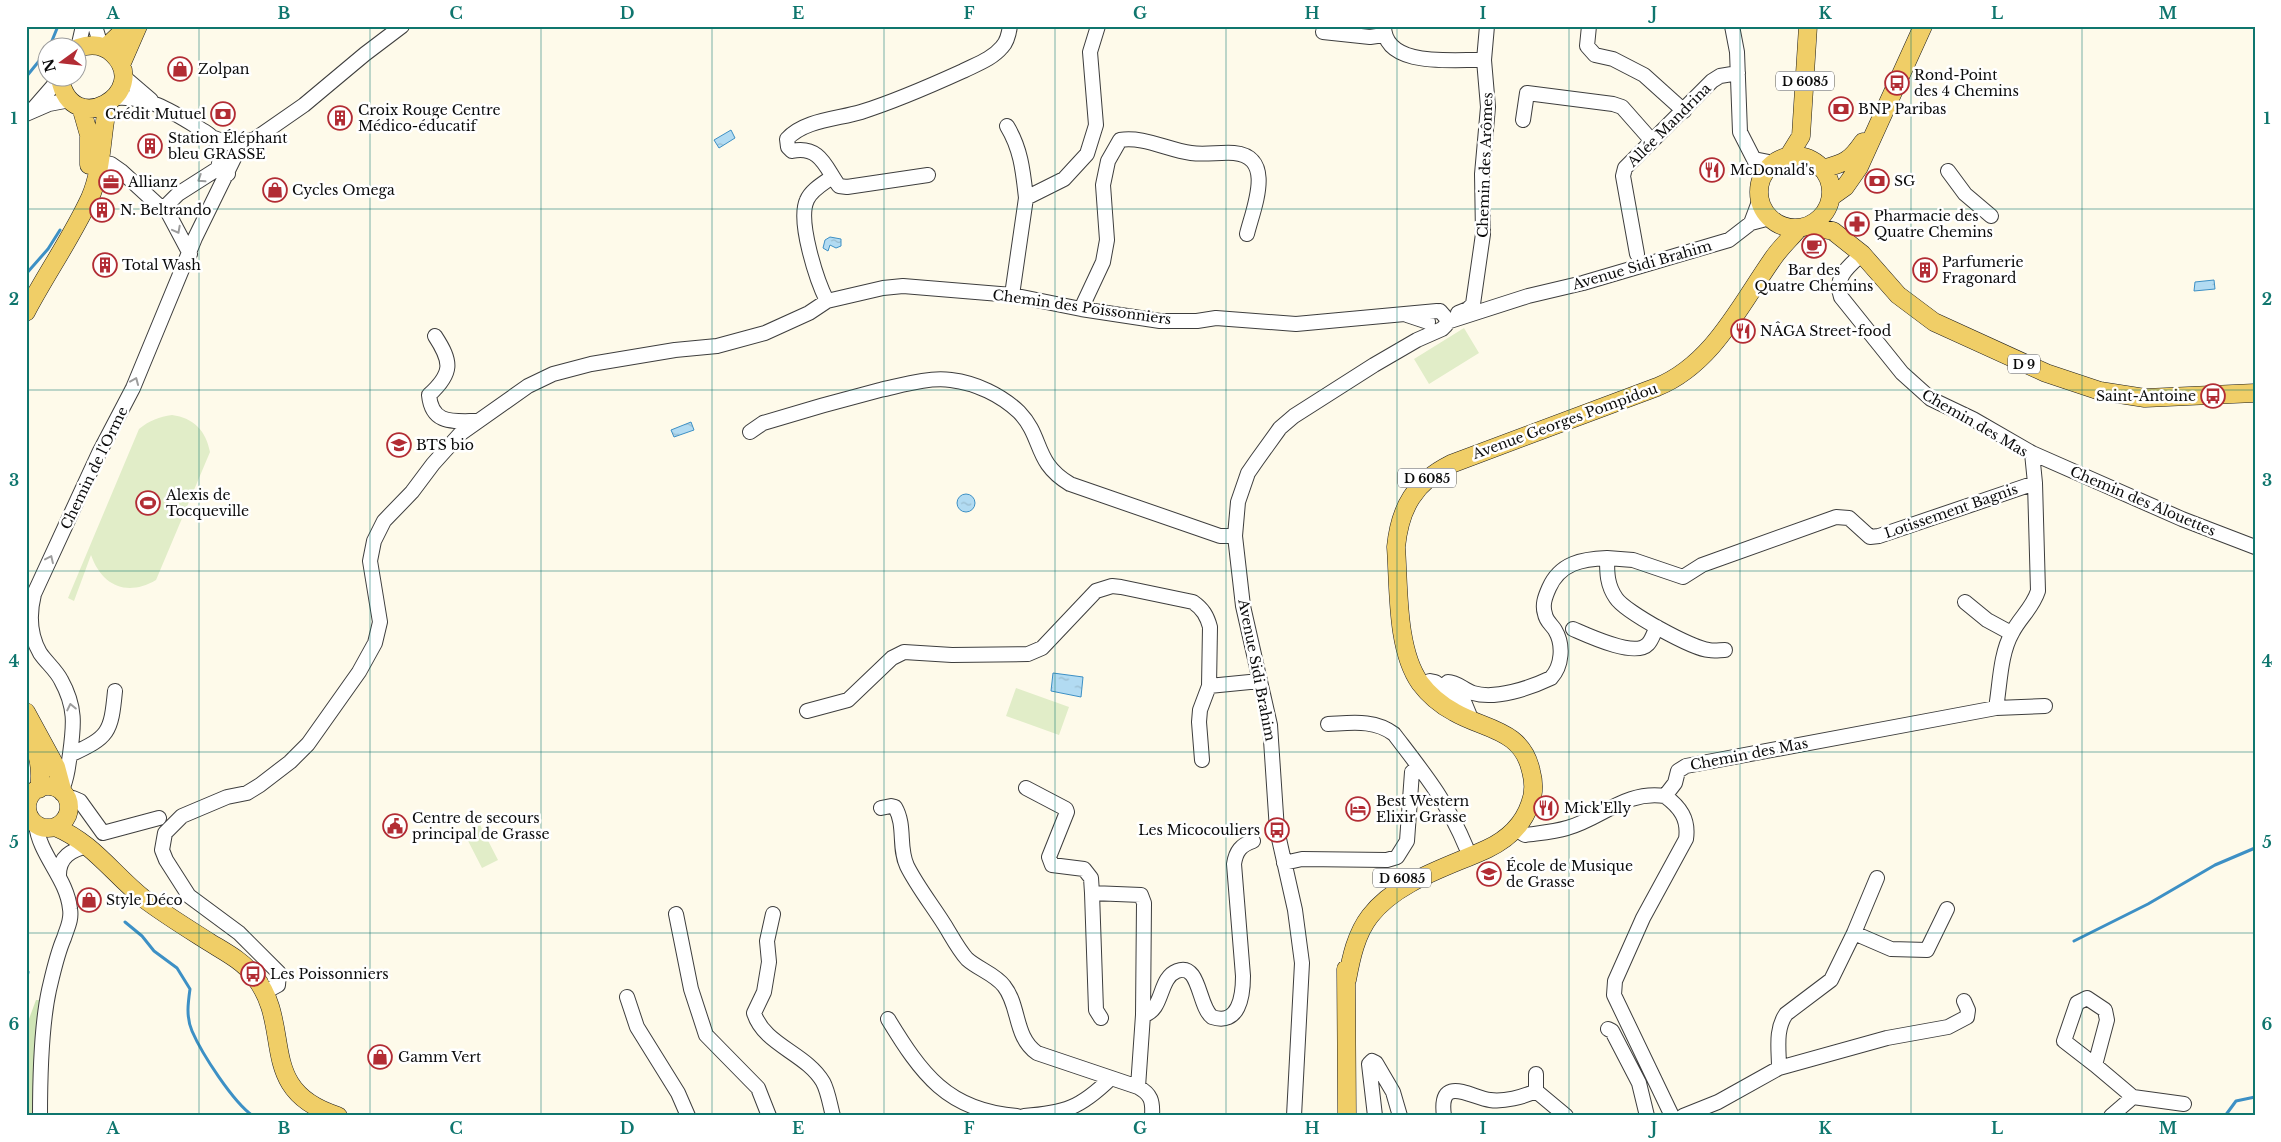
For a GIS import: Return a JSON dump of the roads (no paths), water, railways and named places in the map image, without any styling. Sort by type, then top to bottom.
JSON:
[{"type":"main road","points":[[103,47],[121,33],[124,26]]},
{"type":"main road","points":[[26,312],[90,197],[100,162],[103,129],[112,101],[120,91],[122,70],[138,26]]},
{"type":"main road","name":"D 6085","points":[[1808,26],[1801,136],[1817,165]]},
{"type":"main road","points":[[1772,219],[1786,227],[1804,227],[1822,216],[1829,203],[1859,167],[1923,26]]},
{"type":"main road","points":[[88,46],[103,47],[112,52],[122,70]]},
{"type":"main road","points":[[63,88],[65,93],[75,103],[89,136],[90,157],[82,195],[69,236]]},
{"type":"main road","points":[[75,103],[95,108],[112,101]]},
{"type":"main road","points":[[1817,165],[1846,162],[1852,158],[1882,115]]},
{"type":"main road","name":"D 6085","points":[[1781,160],[1801,136]]},
{"type":"main road","points":[[1775,256],[1772,219],[1760,200],[1759,192],[1762,177],[1781,160],[1805,157],[1817,165],[1828,177],[1833,231]]},
{"type":"main road","name":"D 9","points":[[1804,227],[1833,231],[1862,254],[1898,295],[1934,322],[2046,373],[2100,391],[2145,398],[2255,393]]},
{"type":"main road","name":"Avenue Georges Pompidou","points":[[1347,980],[1354,949],[1369,917],[1390,898],[1414,882],[1490,848],[1515,829],[1528,811],[1532,799],[1533,789],[1530,764],[1516,742],[1490,726],[1472,721],[1443,706],[1421,684],[1413,671],[1404,640],[1396,547],[1401,518],[1406,505],[1428,478],[1451,464],[1657,387],[1685,373],[1696,364],[1723,332],[1775,256],[1804,227]]},
{"type":"main road","points":[[26,712],[56,767],[66,797],[91,849]]},
{"type":"main road","points":[[26,729],[38,751],[41,765],[37,809]]},
{"type":"main road","points":[[37,809],[54,788],[66,797]]},
{"type":"main road","points":[[37,809],[65,819],[66,797]]},
{"type":"main road","points":[[37,809],[91,849],[142,897],[246,967],[265,992],[271,1007],[285,1073],[292,1087],[300,1098],[311,1106],[338,1116]]},
{"type":"main road","name":"Avenue Georges Pompidou","points":[[1347,1116],[1346,963],[1348,946],[1362,913],[1384,891],[1407,874],[1466,847],[1515,829]]},
{"type":"main road","points":[[1414,882],[1427,871],[1466,853],[1466,847]]},
{"type":"street","points":[[95,26],[103,47]]},
{"type":"street","points":[[165,207],[178,194],[223,171],[240,149],[285,119],[402,26]]},
{"type":"street","points":[[928,175],[847,187],[839,186],[832,177],[824,160],[801,150],[792,151],[788,147],[787,139],[792,134],[811,125],[860,112],[928,88],[988,59],[1004,46],[1010,33],[1010,26]]},
{"type":"street","points":[[1026,198],[1064,179],[1087,154],[1096,125],[1090,52],[1098,26]]},
{"type":"street","name":"Chemin des Arômes","points":[[1473,304],[1483,234],[1482,174],[1488,107],[1484,60],[1487,26]]},
{"type":"street","points":[[1589,26],[1587,46],[1595,55],[1613,59],[1644,75],[1684,111]]},
{"type":"street","points":[[1732,26],[1737,52],[1740,132],[1762,177]]},
{"type":"street","points":[[1323,32],[1370,37],[1384,31],[1393,47],[1402,54],[1415,59],[1484,60]]},
{"type":"street","points":[[122,70],[153,102],[214,138],[240,149]]},
{"type":"street","name":"Allée Mandrina","points":[[1637,254],[1623,176],[1626,168],[1712,81],[1720,76],[1738,73]]},
{"type":"street","points":[[29,113],[51,88]]},
{"type":"street","points":[[1523,120],[1527,93],[1613,104],[1622,107],[1652,141]]},
{"type":"street","points":[[112,101],[136,98],[153,102]]},
{"type":"street","points":[[29,113],[49,104],[75,103]]},
{"type":"street","points":[[1007,126],[1016,140],[1022,163],[1026,198],[1012,295]]},
{"type":"street","points":[[214,138],[221,156],[223,171]]},
{"type":"street","points":[[1081,309],[1103,262],[1107,240],[1103,185],[1108,161],[1120,140],[1130,138],[1192,153],[1236,153],[1252,160],[1258,167],[1260,178],[1247,234]]},
{"type":"street","points":[[1754,158],[1781,160]]},
{"type":"street","points":[[100,162],[111,164],[158,205],[165,207],[190,254]]},
{"type":"street","name":"Chemin de l'Orme","points":[[66,797],[74,726],[71,703],[60,678],[40,652],[30,624],[30,609],[34,594],[99,453],[133,388],[223,171]]},
{"type":"street","points":[[1948,171],[1965,194],[1991,216]]},
{"type":"street","points":[[827,301],[811,258],[804,209],[807,199],[832,177]]},
{"type":"street","points":[[1751,223],[1760,200]]},
{"type":"street","name":"Avenue Sidi Brahim","points":[[1438,320],[1583,283],[1729,240],[1751,223],[1772,219]]},
{"type":"street","name":"Chemin des Mas","points":[[1862,254],[1843,272],[1838,289],[1842,297],[1902,373],[1931,399],[1973,419],[2032,453],[2035,483],[2038,591],[2033,605],[2011,633],[2004,657],[1996,708]]},
{"type":"street","name":"Chemin des Poissonniers","points":[[265,992],[278,984],[279,973],[240,933],[189,896],[166,860],[162,850],[165,833],[182,816],[227,797],[247,793],[260,785],[290,762],[308,744],[359,672],[375,643],[380,622],[370,561],[374,541],[384,522],[412,492],[449,445],[477,421],[528,386],[553,374],[591,364],[675,350],[717,346],[765,333],[809,313],[827,301],[883,288],[903,286],[1012,295],[1081,309],[1160,321],[1197,321],[1216,318],[1296,324],[1406,315],[1438,320]]},
{"type":"street","name":"Avenue Sidi Brahim","points":[[1294,1116],[1302,963],[1295,910],[1277,830],[1270,725],[1246,622],[1235,536],[1236,518],[1242,488],[1257,460],[1280,428],[1308,405],[1418,340],[1438,320],[1473,304],[1528,296]]},
{"type":"street","points":[[435,336],[447,354],[448,370],[443,383],[429,396],[430,406],[436,415],[445,419],[477,421]]},
{"type":"street","points":[[750,432],[763,423],[895,386],[935,380],[965,383],[996,395],[1020,413],[1028,424],[1049,468],[1058,477],[1070,484],[1220,536],[1235,536]]},
{"type":"street","name":"Chemin des Alouettes","points":[[2032,453],[2182,519],[2255,547]]},
{"type":"street","name":"Lotissement Bagnis","points":[[1607,558],[1633,560],[1684,577],[1702,565],[1836,517],[1849,518],[1870,537],[1879,536],[2035,483]]},
{"type":"street","points":[[1442,688],[1448,682],[1452,682],[1470,692],[1484,696],[1496,696],[1551,678],[1557,672],[1560,651],[1557,636],[1545,615],[1545,598],[1552,581],[1562,569],[1577,561],[1589,558],[1607,558],[1607,580],[1616,600],[1634,615],[1708,650],[1725,650]]},
{"type":"street","points":[[807,711],[848,700],[892,658],[904,652],[969,655],[1028,654],[1035,652],[1042,648],[1096,591],[1112,586],[1193,602],[1199,606],[1207,618],[1210,627],[1209,686],[1204,697],[1199,722],[1202,760]]},
{"type":"street","points":[[1965,602],[1988,620],[2011,633]]},
{"type":"street","points":[[1573,629],[1612,645],[1640,648],[1648,644],[1657,627]]},
{"type":"street","points":[[1421,684],[1430,680],[1465,704],[1472,721]]},
{"type":"street","points":[[1209,686],[1260,681]]},
{"type":"street","points":[[70,755],[102,736],[111,725],[115,691]]},
{"type":"street","name":"Chemin des Mas","points":[[1665,796],[1675,783],[1678,771],[1686,766],[1996,708],[2045,706]]},
{"type":"street","points":[[1328,724],[1371,723],[1387,728],[1394,734],[1439,793],[1456,823],[1466,847]]},
{"type":"street","points":[[1284,863],[1302,859],[1387,860],[1397,857],[1407,841],[1412,772],[1419,767]]},
{"type":"street","points":[[1026,788],[1066,809],[1067,816],[1048,857],[1049,861],[1052,865],[1084,869],[1091,878],[1096,1010],[1101,1018]]},
{"type":"street","points":[[1515,829],[1525,835],[1568,828],[1628,799],[1652,795],[1665,796],[1681,810],[1687,830],[1686,839],[1643,918],[1615,981],[1614,995],[1672,1116]]},
{"type":"street","points":[[66,797],[80,801],[102,833],[159,818]]},
{"type":"street","points":[[882,808],[895,807],[902,832],[901,848],[907,866],[966,957],[1004,984],[1025,1041],[1030,1048],[1110,1079],[1138,1087],[1147,1092],[1152,1099],[1152,1116]]},
{"type":"street","points":[[37,809],[42,847],[60,880],[71,909],[69,926],[49,991],[40,1082],[40,1116]]},
{"type":"street","points":[[1143,1015],[1154,1008],[1171,974],[1181,970],[1186,970],[1194,976],[1203,1006],[1212,1017],[1226,1018],[1237,1011],[1242,995],[1243,976],[1234,864],[1239,848],[1253,841]]},
{"type":"street","points":[[60,880],[59,867],[65,856],[76,849],[91,849]]},
{"type":"street","points":[[1780,1068],[1778,1038],[1781,1021],[1786,1014],[1831,980],[1854,934],[1877,878]]},
{"type":"street","points":[[1092,892],[1141,895],[1144,903],[1143,1015],[1138,1087]]},
{"type":"street","points":[[1854,934],[1891,949],[1927,950],[1946,909]]},
{"type":"street","points":[[676,914],[691,989],[706,1035],[758,1088],[768,1116]]},
{"type":"street","points":[[773,914],[767,941],[769,962],[764,992],[754,1013],[756,1020],[762,1030],[816,1073],[823,1082],[832,1116]]},
{"type":"street","points":[[627,997],[637,1027],[678,1093],[688,1116]]},
{"type":"street","points":[[1683,1116],[1718,1102],[1780,1068],[1887,1038],[1948,1027],[1967,1017],[1968,1010],[1964,1000]]},
{"type":"street","points":[[888,1019],[912,1059],[948,1095],[983,1109],[1004,1115],[1017,1116]]},
{"type":"street","points":[[1608,1029],[1612,1031],[1639,1083],[1647,1116]]},
{"type":"street","points":[[1375,1116],[1369,1074],[1369,1064],[1372,1062],[1376,1063],[1393,1092],[1400,1116]]},
{"type":"street","points":[[2095,1065],[2133,1096],[2184,1104]]},
{"type":"street","points":[[1536,1074],[1536,1091]]},
{"type":"street","points":[[1024,1116],[1055,1112],[1078,1105],[1091,1097],[1110,1079]]},
{"type":"street","points":[[1444,1116],[1442,1104],[1444,1098],[1456,1091],[1498,1101],[1528,1095],[1536,1091]]},
{"type":"street","points":[[1536,1091],[1566,1116]]},
{"type":"street","points":[[2112,1116],[2133,1096]]},
{"type":"water","points":[[731,130],[735,138],[719,148],[714,140]]},
{"type":"water","points":[[830,237],[841,239],[841,246],[836,248],[830,245],[828,251],[823,248],[825,240]]},
{"type":"water","points":[[2214,280],[2215,289],[2194,291],[2195,282]]},
{"type":"water","points":[[691,422],[694,430],[674,437],[671,430]]},
{"type":"water","points":[[966,494],[972,497],[975,503],[972,509],[966,512],[960,509],[957,503],[960,497]]},
{"type":"water","points":[[1053,673],[1083,677],[1081,697],[1051,691]]},
{"type":"waterway","points":[[53,38],[58,26]]},
{"type":"waterway","points":[[26,77],[38,62]]},
{"type":"waterway","points":[[26,274],[48,249],[60,230]]},
{"type":"waterway","points":[[2074,941],[2148,904],[2215,865],[2255,848]]},
{"type":"waterway","points":[[125,922],[142,936],[154,951],[177,968],[190,989],[188,1015],[197,1041],[210,1064],[236,1100],[253,1116]]},
{"type":"waterway","points":[[26,982],[28,972]]},
{"type":"waterway","points":[[2225,1116],[2236,1101],[2255,1097]]},
{"type":"place","name":"Zolpan","points":[[180,69]]},
{"type":"place","name":"Rond-Point des 4 Chemins","points":[[1897,83]]},
{"type":"place","name":"BNP Paribas","points":[[1841,109]]},
{"type":"place","name":"Crédit Mutuel","points":[[223,114]]},
{"type":"place","name":"Croix Rouge Centre Médico-éducatif","points":[[340,118]]},
{"type":"place","name":"Station Éléphant bleu GRASSE","points":[[150,146]]},
{"type":"place","name":"McDonald's","points":[[1712,170]]},
{"type":"place","name":"SG","points":[[1877,181]]},
{"type":"place","name":"Allianz","points":[[111,182]]},
{"type":"place","name":"Cycles Omega","points":[[275,190]]},
{"type":"place","name":"N. Beltrando","points":[[102,210]]},
{"type":"place","name":"Pharmacie des Quatre Chemins","points":[[1857,224]]},
{"type":"place","name":"Bar des Quatre Chemins","points":[[1814,246]]},
{"type":"place","name":"Total Wash","points":[[105,265]]},
{"type":"place","name":"Parfumerie Fragonard","points":[[1925,270]]},
{"type":"place","name":"NÂGA Street-food","points":[[1743,331]]},
{"type":"place","name":"Saint-Antoine","points":[[2213,396]]},
{"type":"place","name":"BTS bio","points":[[399,445]]},
{"type":"place","name":"Alexis de Tocqueville","points":[[148,503]]},
{"type":"place","name":"Mick'Elly","points":[[1546,808]]},
{"type":"place","name":"Best Western Elixir Grasse","points":[[1358,809]]},
{"type":"place","name":"Centre de secours principal de Grasse","points":[[395,826]]},
{"type":"place","name":"Les Micocouliers","points":[[1277,830]]},
{"type":"place","name":"École de Musique de Grasse","points":[[1489,874]]},
{"type":"place","name":"Style Déco","points":[[89,900]]},
{"type":"place","name":"Les Poissonniers","points":[[253,974]]},
{"type":"place","name":"Gamm Vert","points":[[380,1057]]}]
